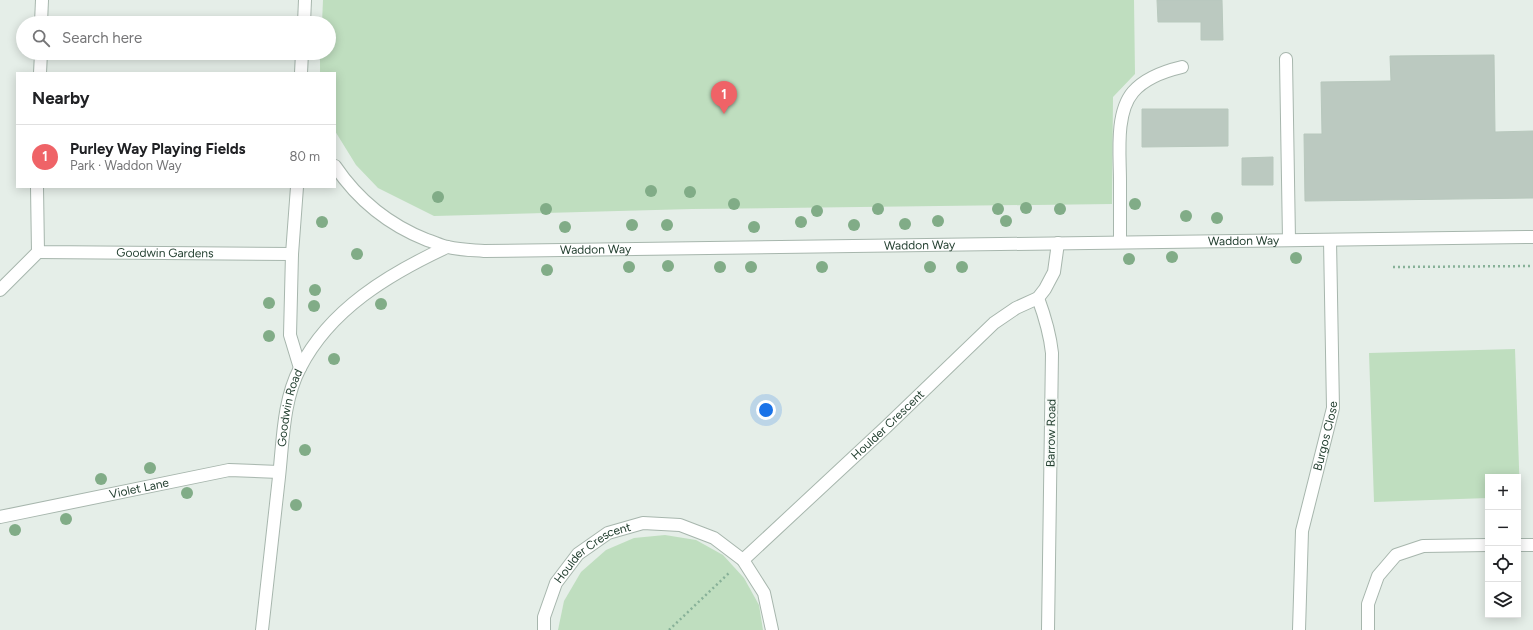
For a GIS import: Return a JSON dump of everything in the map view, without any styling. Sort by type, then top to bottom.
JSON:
[{"type":"street","points":[[42,0],[42,16]]},
{"type":"street","points":[[304,16],[305,0]]},
{"type":"street","points":[[1286,59],[1289,240]]},
{"type":"street","points":[[40,72],[41,60]]},
{"type":"street","points":[[301,72],[302,60]]},
{"type":"street","points":[[1120,242],[1120,139],[1123,114],[1126,104],[1133,92],[1140,85],[1155,76],[1182,67]]},
{"type":"street","name":"Waddon Way","points":[[336,167],[356,193],[387,219],[410,232],[446,247],[498,251],[1533,237]]},
{"type":"street","points":[[0,290],[38,252],[38,188]]},
{"type":"street","name":"Goodwin Road","points":[[262,630],[279,472],[290,394],[294,379],[300,368],[290,336],[292,254],[297,188]]},
{"type":"street","name":"Burgos Close","points":[[1298,630],[1302,531],[1334,408],[1330,240]]},
{"type":"street","points":[[1038,298],[1045,289],[1054,272],[1058,243]]},
{"type":"street","points":[[300,368],[307,355],[326,330],[360,297],[385,279],[446,247]]},
{"type":"street","name":"Goodwin Gardens","points":[[38,252],[292,254]]},
{"type":"street","name":"Houlder Crescent","points":[[743,560],[886,427],[994,323],[1016,308],[1038,298]]},
{"type":"street","name":"Barrow Road","points":[[1038,298],[1047,322],[1051,338],[1052,353],[1048,630]]},
{"type":"street","name":"Violet Lane","points":[[0,517],[228,470],[279,472]]},
{"type":"street","name":"Houlder Crescent","points":[[544,630],[544,617],[556,583],[578,554],[608,533],[644,523],[680,524],[714,538],[743,560],[764,593],[772,630]]},
{"type":"street","points":[[1368,630],[1368,604],[1378,576],[1396,555],[1423,546],[1485,545]]},
{"type":"street","points":[[1521,545],[1533,545]]},
{"type":"path","points":[[1393,267],[1533,266]]},
{"type":"path","points":[[669,630],[743,560]]},
{"type":"green space","points":[[323,0],[1134,0],[1135,74],[1113,97],[1112,204],[692,209],[434,216],[378,188],[356,165],[336,133],[336,72],[320,72],[320,60],[336,60],[336,16],[322,16]]},
{"type":"green space","points":[[1515,349],[1519,474],[1485,474],[1485,498],[1374,502],[1369,353]]},
{"type":"green space","points":[[665,535],[696,540],[723,555],[744,578],[759,605],[763,630],[558,630],[564,601],[581,572],[606,550],[634,538]]},
{"type":"building","points":[[1157,0],[1222,0],[1223,40],[1201,40],[1201,22],[1158,22]]},
{"type":"building","points":[[1494,55],[1495,132],[1533,131],[1533,198],[1305,201],[1304,134],[1322,134],[1321,82],[1391,81],[1390,56]]},
{"type":"building","points":[[1142,109],[1228,109],[1228,146],[1142,147]]},
{"type":"building","points":[[1273,157],[1273,185],[1242,185],[1242,158]]},
{"type":"place","name":"Purley Way Playing Fields","points":[[724,114]]}]
